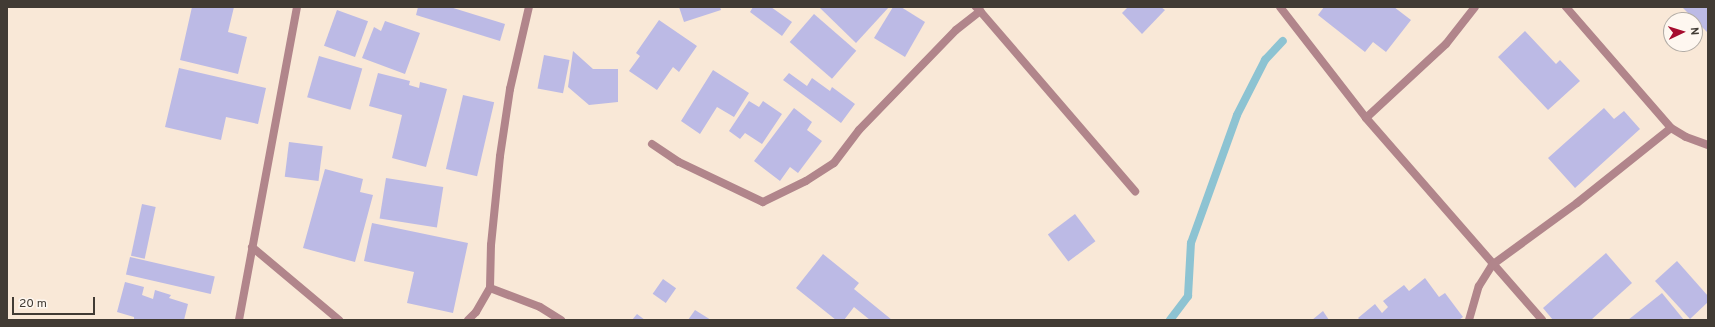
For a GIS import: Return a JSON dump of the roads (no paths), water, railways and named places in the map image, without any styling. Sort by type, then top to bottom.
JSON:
[{"type":"street","points":[[239,320],[297,7]]},
{"type":"street","points":[[468,320],[476,312],[490,288],[491,245],[500,156],[510,89],[529,7]]},
{"type":"street","points":[[1280,7],[1366,118],[1492,265],[1542,320]]},
{"type":"street","points":[[1366,118],[1446,44],[1475,7]]},
{"type":"street","points":[[1566,7],[1671,128],[1686,137],[1708,145]]},
{"type":"street","points":[[652,144],[679,162],[763,202],[806,181],[834,163],[859,130],[978,9],[1135,191]]},
{"type":"street","points":[[1469,320],[1479,286],[1492,265],[1577,203],[1671,128]]},
{"type":"street","points":[[252,246],[339,320]]},
{"type":"street","points":[[490,288],[540,307],[561,320]]},
{"type":"waterway","points":[[1170,320],[1188,296],[1191,243],[1237,115],[1265,60],[1283,41]]}]
